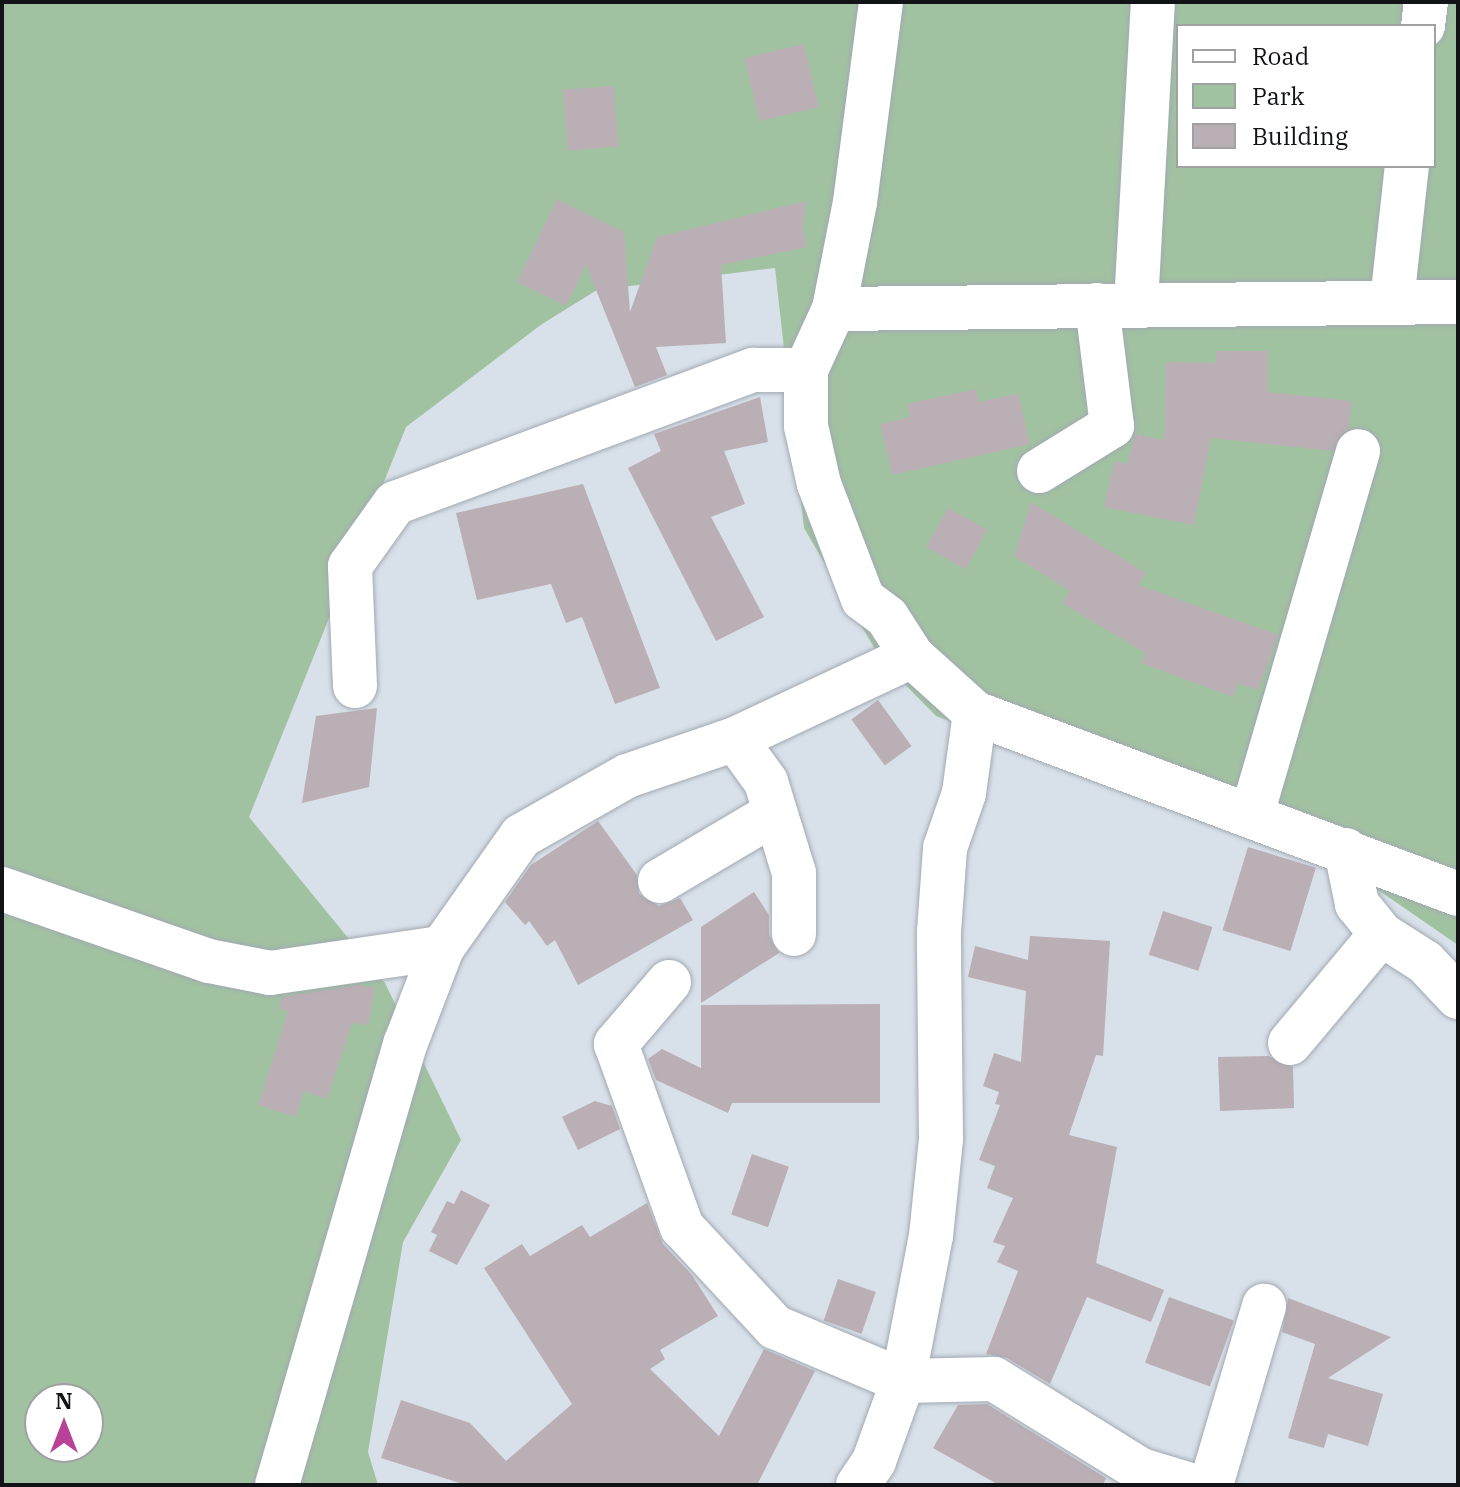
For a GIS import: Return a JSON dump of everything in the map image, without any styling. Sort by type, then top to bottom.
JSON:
[{"type":"street","points":[[881,2],[855,202],[834,309],[806,370],[806,426],[838,545],[863,599],[887,617],[912,656],[975,713],[1252,814],[1458,894]]},
{"type":"street","points":[[1039,471],[1112,426],[1116,304],[1153,2]]},
{"type":"street","points":[[1423,24],[1426,2]]},
{"type":"street","points":[[1392,301],[1407,168]]},
{"type":"street","points":[[834,309],[1458,302]]},
{"type":"street","points":[[355,686],[350,566],[395,503],[753,370],[806,370]]},
{"type":"street","points":[[1252,814],[1358,451]]},
{"type":"street","points":[[277,1485],[406,1042],[442,948],[521,836],[627,776],[735,739],[912,656]]},
{"type":"street","points":[[858,1485],[874,1461],[903,1381],[931,1236],[941,1140],[939,932],[945,848],[964,793],[975,713]]},
{"type":"street","points":[[735,739],[766,782],[794,873],[794,934]]},
{"type":"street","points":[[660,881],[775,813]]},
{"type":"street","points":[[1346,850],[1357,904],[1381,934],[1425,962],[1458,997]]},
{"type":"street","points":[[2,889],[209,961],[270,973],[442,948]]},
{"type":"street","points":[[1290,1043],[1381,934]]},
{"type":"street","points":[[669,982],[616,1044],[682,1227],[775,1327],[903,1381],[994,1379],[1141,1470],[1190,1485]]},
{"type":"street","points":[[1211,1485],[1264,1306]]},
{"type":"green space","points":[[2,2],[1458,2],[1458,945],[1336,861],[936,716],[882,661],[804,528],[775,268],[597,290],[542,324],[406,427],[249,817],[385,983],[461,1140],[403,1242],[368,1452],[378,1485],[2,1485]]},
{"type":"building","points":[[804,44],[819,107],[759,121],[745,58]]},
{"type":"building","points":[[614,86],[618,147],[567,150],[563,90]]},
{"type":"building","points":[[557,199],[624,232],[630,312],[657,237],[806,201],[803,229],[807,247],[721,265],[726,343],[656,347],[667,375],[635,387],[586,265],[566,306],[517,282]]},
{"type":"building","points":[[1216,351],[1268,351],[1268,392],[1352,401],[1349,428],[1332,451],[1211,438],[1194,525],[1104,507],[1114,461],[1127,464],[1135,434],[1164,440],[1166,362],[1216,363]]},
{"type":"building","points":[[976,389],[979,402],[1018,394],[1030,444],[892,475],[880,424],[910,417],[907,404]]},
{"type":"building","points":[[760,397],[768,442],[724,451],[745,504],[711,517],[764,617],[716,641],[628,468],[661,451],[654,434]]},
{"type":"building","points":[[583,484],[660,688],[615,704],[582,617],[566,623],[551,584],[477,600],[456,513]]},
{"type":"building","points":[[1031,502],[1146,573],[1138,585],[1278,635],[1258,690],[1238,683],[1233,697],[1141,663],[1145,653],[1062,603],[1070,591],[1014,556]]},
{"type":"building","points":[[948,508],[987,530],[966,569],[926,547]]},
{"type":"building","points":[[878,700],[912,746],[885,766],[851,719]]},
{"type":"building","points":[[377,708],[369,787],[302,803],[316,716]]},
{"type":"building","points":[[598,821],[637,875],[639,894],[659,906],[680,898],[693,920],[578,985],[555,940],[547,946],[529,921],[525,925],[505,902],[531,865]]},
{"type":"building","points":[[1248,847],[1316,868],[1290,951],[1223,930]]},
{"type":"building","points":[[754,892],[769,915],[769,935],[779,953],[701,1003],[701,927]]},
{"type":"building","points":[[1163,911],[1212,927],[1198,971],[1149,955]]},
{"type":"building","points":[[1030,936],[1110,941],[1103,1056],[1096,1055],[1069,1135],[1117,1147],[1096,1263],[1164,1290],[1151,1322],[1087,1297],[1050,1384],[1007,1358],[986,1354],[1018,1271],[997,1262],[1005,1246],[993,1242],[1013,1198],[987,1188],[995,1166],[979,1160],[1000,1105],[995,1104],[999,1092],[983,1086],[994,1053],[1021,1062],[1026,991],[968,977],[975,946],[1028,960]]},
{"type":"building","points":[[359,985],[375,988],[368,1025],[352,1023],[327,1099],[304,1091],[296,1117],[258,1105],[288,1011],[279,1009],[281,997]]},
{"type":"building","points":[[880,1004],[880,1103],[732,1103],[728,1113],[656,1080],[648,1059],[662,1049],[701,1068],[701,1005]]},
{"type":"building","points":[[1269,1056],[1293,1067],[1294,1108],[1220,1111],[1218,1057]]},
{"type":"building","points":[[595,1101],[612,1106],[620,1129],[578,1150],[562,1117]]},
{"type":"building","points":[[752,1154],[789,1167],[768,1227],[731,1215]]},
{"type":"building","points":[[461,1190],[490,1205],[457,1265],[429,1251],[437,1235],[431,1232],[447,1201],[454,1204]]},
{"type":"building","points":[[647,1203],[663,1244],[692,1275],[718,1316],[660,1350],[665,1359],[650,1369],[719,1436],[764,1349],[815,1371],[757,1485],[466,1485],[381,1458],[401,1400],[470,1423],[506,1461],[572,1404],[484,1268],[522,1244],[530,1256],[582,1225],[590,1237]]},
{"type":"building","points":[[838,1279],[876,1292],[861,1334],[824,1321]]},
{"type":"building","points":[[1169,1297],[1234,1321],[1210,1386],[1145,1363]]},
{"type":"building","points":[[1288,1298],[1391,1337],[1328,1378],[1383,1394],[1368,1446],[1328,1434],[1324,1448],[1288,1438],[1315,1344],[1282,1332]]},
{"type":"building","points":[[987,1404],[1106,1478],[1103,1485],[999,1485],[933,1448],[958,1405]]}]
